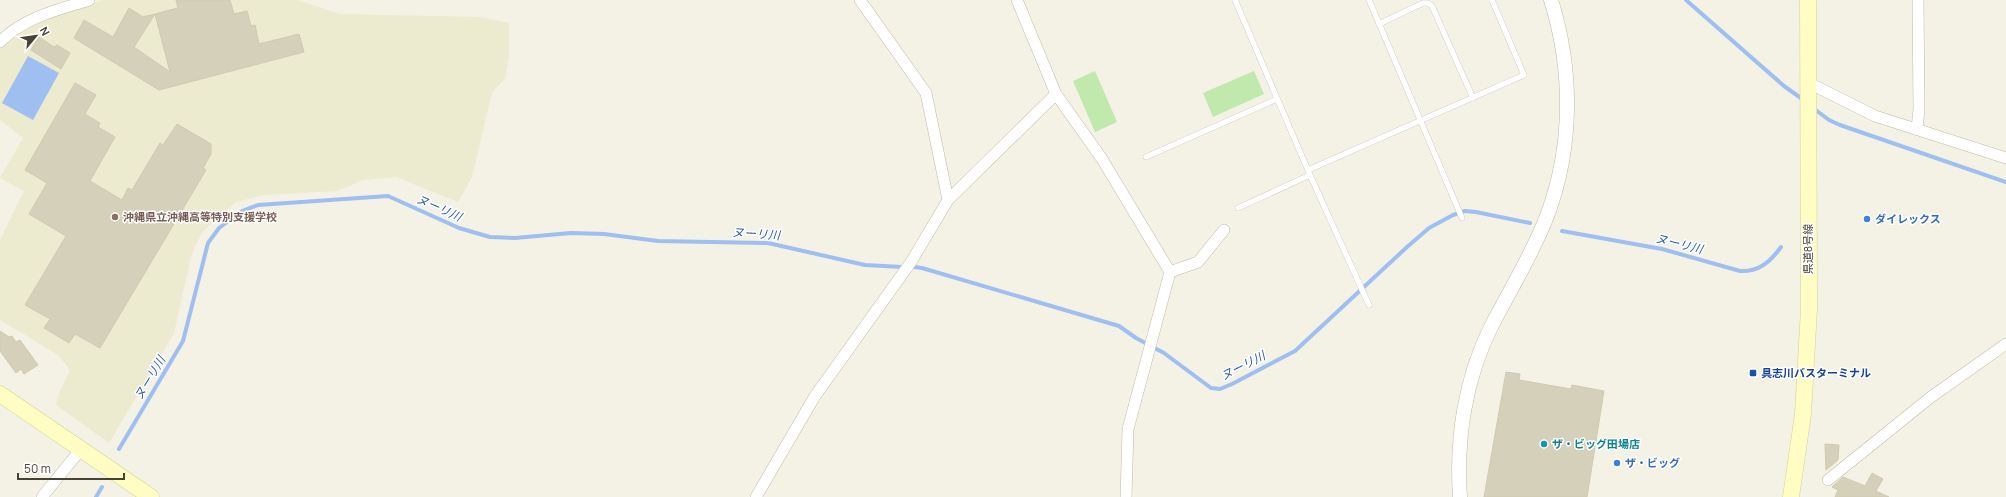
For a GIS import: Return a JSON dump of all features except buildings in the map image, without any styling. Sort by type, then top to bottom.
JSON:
[{"type":"main road","name":"県道8号線","points":[[1791,497],[1803,414],[1809,309],[1807,85],[1808,0]]},
{"type":"main road","points":[[0,394],[82,448],[151,497]]},
{"type":"street","points":[[0,42],[28,22],[44,14],[89,0]]},
{"type":"street","points":[[860,0],[926,93],[948,200]]},
{"type":"street","points":[[1017,0],[1056,94],[1102,159],[1170,272],[1128,429],[1126,497]]},
{"type":"street","points":[[1460,497],[1458,471],[1460,427],[1471,380],[1490,328],[1536,243],[1556,190],[1562,159],[1567,109],[1566,74],[1561,41],[1551,0]]},
{"type":"street","points":[[1917,129],[1919,109],[1918,0]]},
{"type":"street","points":[[1807,85],[1875,116],[2006,158]]},
{"type":"street","points":[[756,497],[815,396],[911,262],[948,200],[1056,94]]},
{"type":"street","points":[[1170,272],[1198,262],[1224,230]]},
{"type":"street","points":[[1828,480],[1931,397],[2006,344]]},
{"type":"street","points":[[42,497],[82,448]]},
{"type":"lane","points":[[1235,0],[1309,173],[1369,305]]},
{"type":"lane","points":[[1369,0],[1462,218]]},
{"type":"lane","points":[[1238,208],[1420,121],[1524,75],[1492,0]]},
{"type":"lane","points":[[1379,24],[1423,3],[1428,3],[1432,6],[1473,98]]},
{"type":"lane","points":[[1146,157],[1277,99]]},
{"type":"shaded area","name":"沖縄県立沖縄高等特別支援学校","points":[[104,0],[297,0],[340,14],[479,17],[509,23],[509,56],[505,79],[492,92],[472,177],[458,202],[396,177],[363,180],[337,191],[264,195],[236,202],[202,232],[192,253],[174,333],[109,443],[56,405],[60,391],[70,370],[58,355],[0,320],[0,240],[24,191],[0,178],[23,138],[0,120],[0,49],[7,41],[23,29],[46,19]]},
{"type":"green space","points":[[1095,71],[1117,122],[1095,132],[1073,81]]},
{"type":"green space","points":[[1254,71],[1264,94],[1213,117],[1203,93]]},
{"type":"water","points":[[28,56],[59,73],[33,120],[2,103]]},
{"type":"waterway","points":[[1686,0],[1784,86],[1805,101]]},
{"type":"waterway","name":"ヌーリ川","points":[[1813,108],[1829,120],[1840,125],[2006,182]]},
{"type":"waterway","name":"ヌーリ川","points":[[119,449],[183,341],[208,243],[219,228],[242,211],[258,205],[388,196],[459,228],[490,237],[515,238],[571,233],[604,234],[658,241],[768,243],[865,265],[902,267]]},
{"type":"waterway","name":"ヌーリ川","points":[[914,267],[922,268],[1119,326],[1136,338],[1164,353],[1211,388],[1220,389],[1295,351],[1429,228],[1453,215],[1465,211],[1476,212],[1530,223]]},
{"type":"waterway","name":"ヌーリ川","points":[[1562,231],[1662,249],[1740,271],[1753,270],[1764,265],[1781,247]]},
{"type":"waterway","name":"ヌーリ川","points":[[96,497],[102,487]]},
{"type":"place","name":"沖縄県立沖縄高等特別支援学校","points":[[115,217]]},
{"type":"place","name":"ダイレックス","points":[[1867,219]]},
{"type":"place","name":"具志川バスターミナル","points":[[1753,373]]},
{"type":"place","name":"ザ・ビッグ田場店","points":[[1544,444]]},
{"type":"place","name":"ザ・ビッグ","points":[[1617,463]]}]
